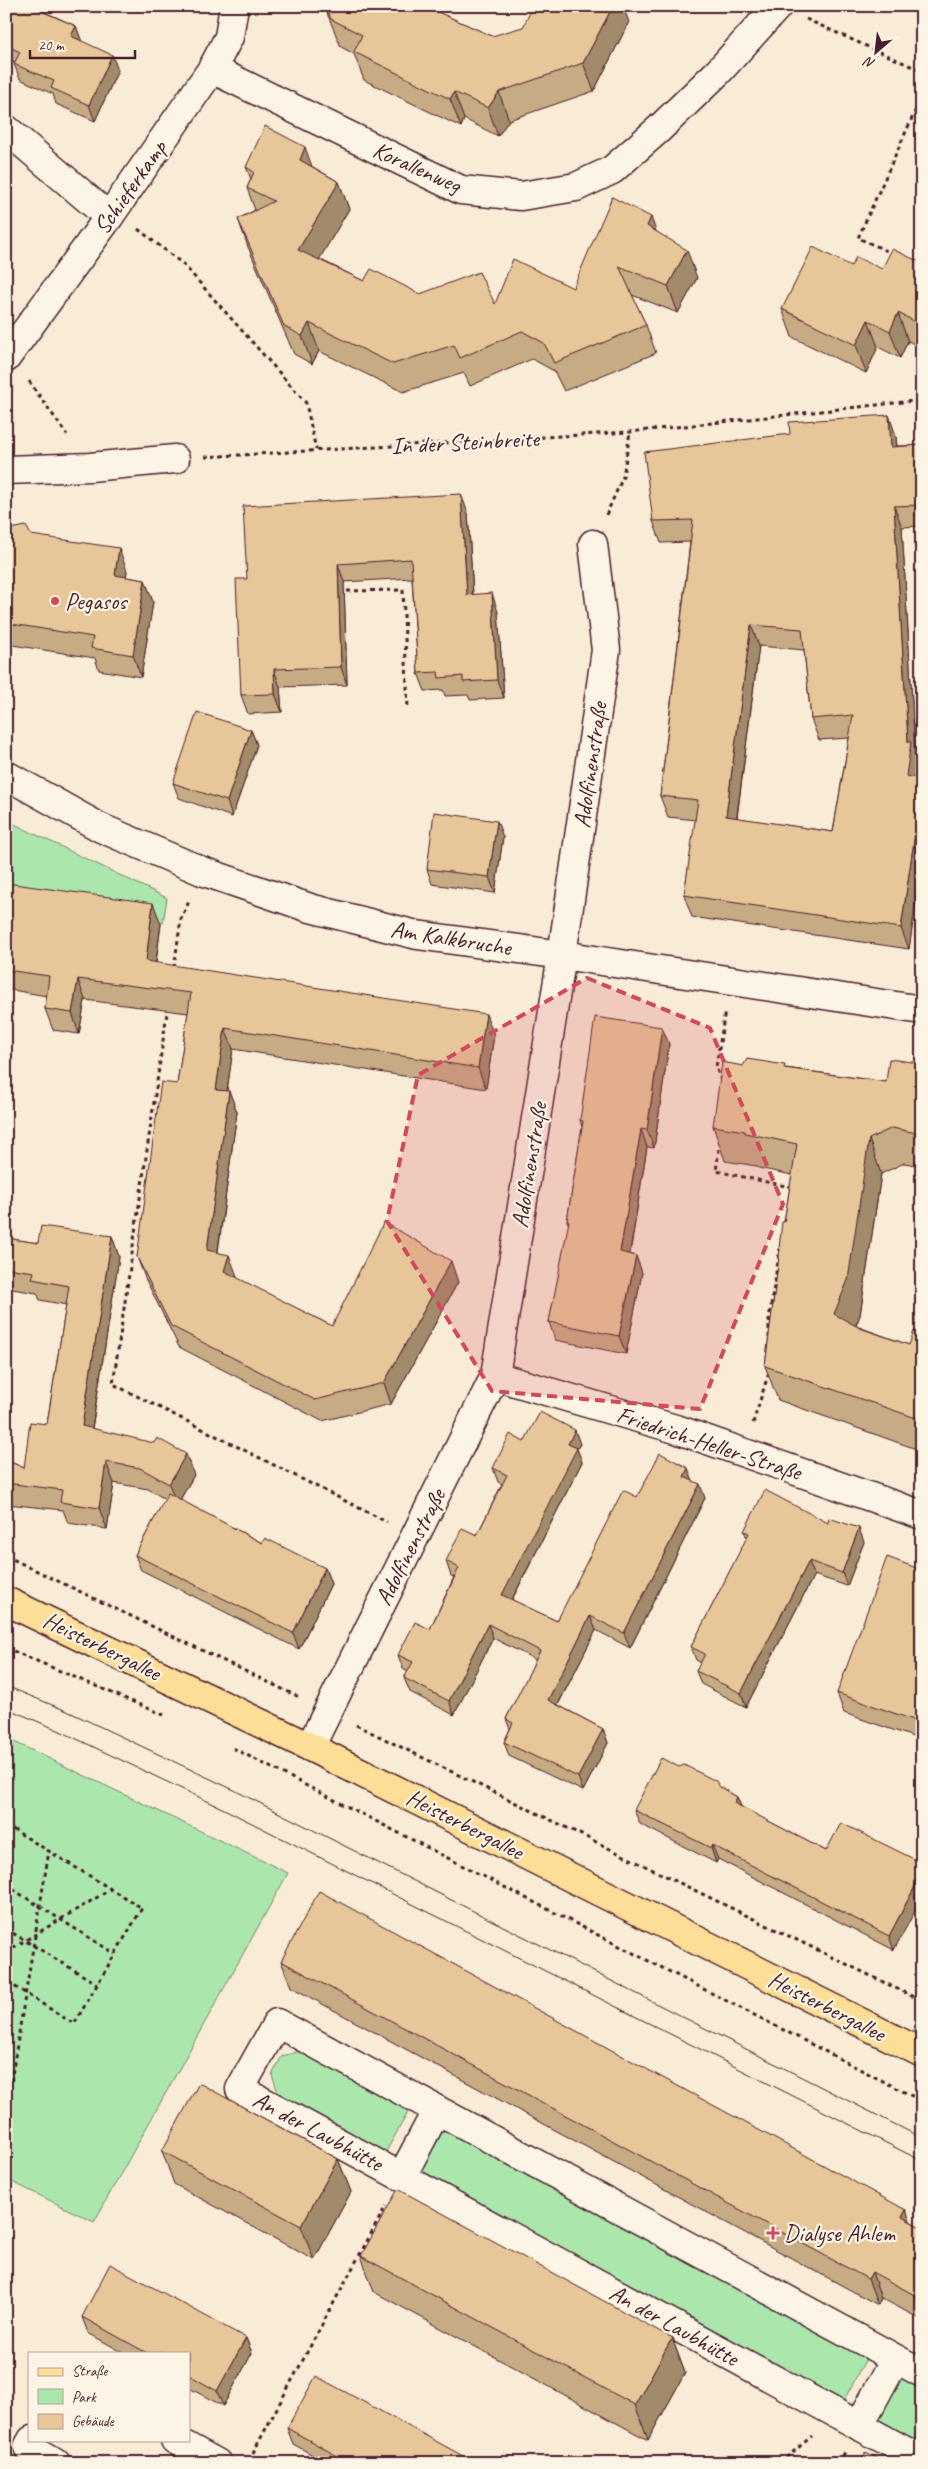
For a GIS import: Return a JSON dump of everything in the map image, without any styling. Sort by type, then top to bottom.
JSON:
[{"type":"main road","name":"Heisterbergallee","points":[[6,1601],[310,1747],[922,2053]]},
{"type":"street","name":"Schieferkamp","points":[[8,356],[111,214],[212,69],[229,37],[234,6]]},
{"type":"street","name":"Korallenweg","points":[[212,69],[461,190],[521,196],[576,187],[612,170],[659,129],[719,71],[777,6]]},
{"type":"street","points":[[6,129],[111,214]]},
{"type":"street","points":[[6,470],[90,467],[175,458]]},
{"type":"street","name":"Adolfinenstraße","points":[[310,1747],[495,1376],[562,955],[606,650],[593,544]]},
{"type":"street","name":"Am Kalkbruche","points":[[6,775],[100,828],[202,871],[310,908],[417,935],[562,955],[922,1010]]},
{"type":"street","name":"Friedrich-Heller-Straße","points":[[495,1376],[679,1430],[922,1515]]},
{"type":"street","name":"An der Laubhütte","points":[[922,2373],[277,2023],[240,2089],[922,2460]]},
{"type":"street","points":[[402,2176],[437,2110]]},
{"type":"street","points":[[848,2420],[894,2359]]},
{"type":"street","points":[[31,2442],[28,2447],[56,2463]]},
{"type":"street","points":[[178,2442],[216,2463]]},
{"type":"path","points":[[777,6],[922,71]]},
{"type":"path","points":[[898,256],[858,238],[922,96]]},
{"type":"path","points":[[111,214],[184,265],[306,403],[316,450]]},
{"type":"path","points":[[8,356],[90,467]]},
{"type":"path","name":"In der Steinbreite","points":[[175,458],[630,432],[922,400]]},
{"type":"path","points":[[593,544],[623,477],[630,432]]},
{"type":"path","points":[[6,523],[13,537]]},
{"type":"path","points":[[347,590],[403,590],[408,709]]},
{"type":"path","points":[[174,969],[181,919],[202,871]]},
{"type":"path","points":[[722,1086],[716,1066],[730,980]]},
{"type":"path","points":[[169,998],[113,1384],[415,1537]]},
{"type":"path","points":[[721,1133],[716,1171],[790,1187],[789,1196]]},
{"type":"path","points":[[769,1347],[769,1318],[781,1243]]},
{"type":"path","points":[[744,1453],[769,1376],[769,1366]]},
{"type":"path","points":[[6,1556],[922,2001]]},
{"type":"path","points":[[6,1648],[173,1719]]},
{"type":"path","points":[[225,1744],[922,2100]]},
{"type":"path","points":[[6,1825],[142,1908],[74,2024],[6,1982]]},
{"type":"path","points":[[11,2081],[49,1851]]},
{"type":"path","points":[[6,1885],[115,1954]]},
{"type":"path","points":[[6,1952],[111,1889]]},
{"type":"path","points":[[6,1929],[97,1984]]},
{"type":"path","points":[[248,2463],[402,2176]]},
{"type":"path","points":[[780,2463],[848,2420]]},
{"type":"highlighted area","points":[[587,978],[710,1028],[783,1204],[700,1409],[492,1391],[387,1221],[418,1075]]},
{"type":"green space","points":[[6,820],[167,898],[163,923],[6,899],[11,865],[6,864]]},
{"type":"green space","points":[[6,1738],[288,1873],[94,2222],[6,2179]]},
{"type":"green space","points":[[305,2050],[411,2107],[384,2155],[280,2098],[272,2075],[282,2056]]},
{"type":"green space","points":[[444,2128],[868,2355],[842,2404],[422,2174],[420,2169],[441,2129]]},
{"type":"green space","points":[[905,2376],[922,2385],[922,2447],[879,2421],[878,2416],[901,2377]]},
{"type":"building","points":[[6,6],[40,6],[39,10],[76,26],[71,36],[112,55],[89,105],[51,88],[54,81],[14,64],[20,52],[6,45]]},
{"type":"building","points":[[325,6],[424,6],[492,36],[523,27],[533,6],[613,6],[583,63],[499,92],[488,108],[454,92],[450,99],[354,52],[362,35],[331,19]]},
{"type":"building","points":[[265,126],[305,147],[300,160],[339,182],[298,250],[364,281],[371,269],[420,294],[479,272],[495,304],[513,259],[573,288],[612,197],[651,217],[647,226],[687,250],[668,286],[619,266],[646,325],[554,363],[544,343],[522,331],[460,358],[454,345],[393,364],[309,323],[302,336],[284,326],[238,219],[274,201],[247,188],[254,172],[246,167]]},
{"type":"building","points":[[813,247],[851,266],[856,257],[882,269],[892,249],[922,263],[922,325],[898,313],[890,331],[868,320],[856,345],[782,309]]},
{"type":"building","points":[[889,415],[891,447],[922,445],[922,505],[894,506],[908,742],[911,742],[906,776],[922,779],[922,813],[918,813],[901,928],[684,895],[698,800],[660,796],[693,520],[653,521],[644,452],[790,434],[789,422]],"holes":[[[751,625],[802,629],[811,719],[853,715],[833,832],[726,816]]]},
{"type":"building","points":[[461,494],[467,595],[492,593],[497,680],[463,682],[463,676],[439,678],[438,672],[418,673],[411,559],[338,564],[341,667],[274,669],[275,694],[241,695],[236,579],[247,579],[243,506]]},
{"type":"building","points":[[26,526],[31,535],[119,548],[115,575],[145,580],[133,655],[91,648],[93,637],[6,623],[6,530]]},
{"type":"building","points":[[197,712],[251,730],[227,801],[173,783]]},
{"type":"building","points":[[434,812],[497,821],[489,877],[427,869]]},
{"type":"building","points":[[6,883],[153,903],[146,961],[486,1014],[478,1068],[225,1028],[216,1090],[229,1091],[207,1250],[229,1255],[224,1271],[332,1326],[384,1222],[451,1261],[384,1383],[315,1400],[171,1326],[137,1257],[161,1082],[177,1084],[191,993],[78,979],[72,1013],[45,1009],[49,976],[6,970]]},
{"type":"building","points":[[595,1017],[662,1027],[647,1130],[641,1129],[620,1252],[636,1256],[619,1336],[549,1322],[569,1221],[567,1221],[583,1121],[580,1120]]},
{"type":"building","points":[[747,1059],[785,1065],[784,1068],[886,1082],[889,1059],[920,1063],[922,1060],[922,1134],[892,1128],[869,1139],[848,1280],[834,1314],[860,1328],[909,1345],[914,1331],[922,1334],[922,1420],[765,1366],[782,1222],[784,1222],[797,1144],[745,1133],[745,1131],[713,1126],[722,1062],[743,1066]]},
{"type":"building","points":[[41,1226],[112,1236],[82,1426],[154,1443],[157,1438],[186,1454],[169,1484],[140,1468],[106,1462],[99,1508],[60,1502],[62,1490],[6,1483],[6,1460],[24,1468],[30,1422],[47,1424],[69,1286],[32,1279],[34,1272],[6,1268],[6,1238],[38,1243]]},
{"type":"building","points":[[540,1412],[575,1430],[568,1444],[577,1448],[502,1595],[557,1621],[623,1490],[637,1497],[660,1453],[688,1468],[684,1477],[700,1484],[624,1633],[590,1616],[548,1700],[603,1729],[578,1777],[504,1742],[513,1723],[506,1719],[540,1651],[488,1624],[449,1701],[404,1678],[413,1662],[398,1655],[415,1622],[430,1629],[459,1568],[446,1561],[462,1528],[477,1535],[507,1475],[493,1468],[510,1434],[524,1442]]},
{"type":"building","points":[[765,1490],[828,1523],[829,1518],[859,1528],[842,1573],[809,1561],[741,1693],[696,1671],[705,1654],[691,1647],[749,1533],[744,1531]]},
{"type":"building","points":[[168,1493],[262,1543],[265,1538],[325,1568],[293,1633],[135,1555]]},
{"type":"building","points":[[887,1557],[922,1570],[922,1723],[837,1693]]},
{"type":"building","points":[[661,1758],[679,1767],[684,1765],[716,1781],[720,1787],[737,1797],[734,1803],[826,1851],[841,1823],[922,1863],[922,1873],[889,1936],[712,1845],[711,1848],[634,1810]]},
{"type":"building","points":[[319,1891],[906,2210],[902,2217],[922,2228],[922,2299],[872,2272],[868,2279],[281,1961]]},
{"type":"building","points":[[199,2083],[338,2159],[301,2226],[162,2151]]},
{"type":"building","points":[[398,2189],[672,2338],[635,2405],[361,2256]]},
{"type":"building","points":[[110,2264],[246,2338],[217,2391],[190,2376],[190,2352],[145,2352],[82,2317]]},
{"type":"building","points":[[316,2376],[476,2463],[350,2463],[287,2428]]},
{"type":"building","points":[[866,2452],[886,2463],[860,2463]]},
{"type":"tram line","points":[[6,1686],[67,1711],[234,1790],[922,2138]]},
{"type":"tram line","points":[[6,1708],[58,1730],[224,1809],[922,2161]]},
{"type":"place","name":"Pegasos","points":[[55,601]]},
{"type":"place","name":"Dialyse Ahlem","points":[[773,2233]]}]
